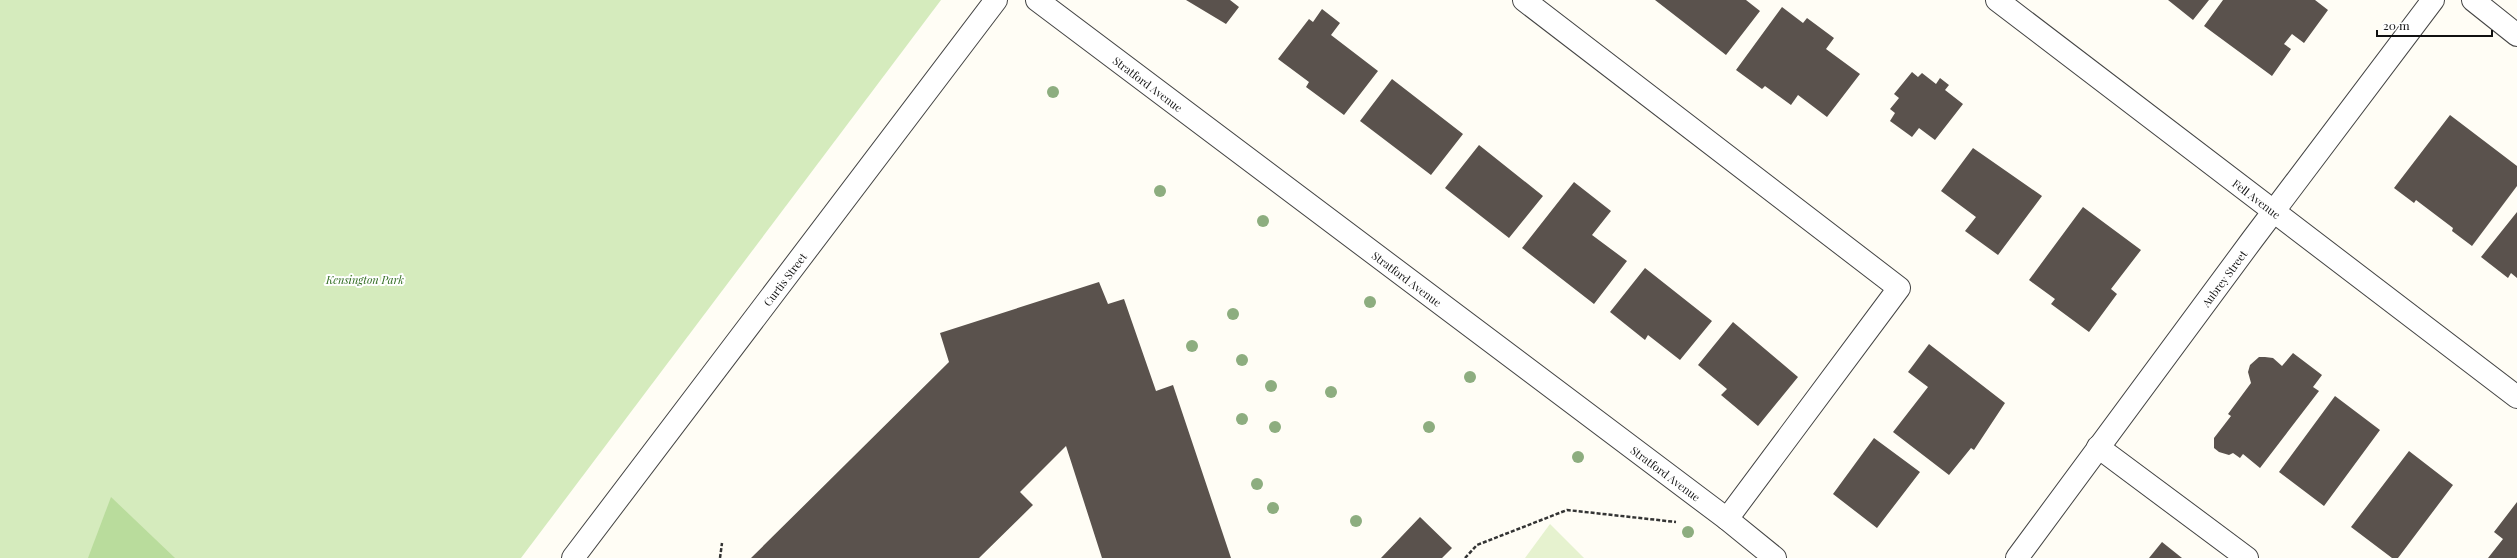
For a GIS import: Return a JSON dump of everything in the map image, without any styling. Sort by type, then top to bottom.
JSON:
[{"type":"street","name":"Curtis Street","points":[[572,558],[996,0]]},
{"type":"street","name":"Stratford Avenue","points":[[1037,0],[1727,519],[1775,558]]},
{"type":"street","points":[[1524,0],[1899,288],[1727,519]]},
{"type":"street","name":"Fell Avenue","points":[[1997,0],[2517,397]]},
{"type":"street","name":"Aubrey Street","points":[[2017,558],[2273,211],[2433,0]]},
{"type":"street","points":[[2473,0],[2517,35]]},
{"type":"street","points":[[2098,447],[2247,558]]},
{"type":"path","points":[[1465,558],[1477,545],[1567,510],[1682,523]]},
{"type":"path","points":[[720,558],[722,543]]},
{"type":"green space","name":"Kensington Park","points":[[0,0],[941,0],[521,558],[0,558]]},
{"type":"green space","points":[[111,497],[175,558],[88,558]]},
{"type":"green space","points":[[1550,524],[1584,558],[1525,558]]},
{"type":"building","points":[[1186,0],[1230,0],[1239,7],[1226,24]]},
{"type":"building","points":[[1655,0],[1746,0],[1760,11],[1726,55]]},
{"type":"building","points":[[2168,0],[2209,0],[2193,20]]},
{"type":"building","points":[[2223,0],[2315,0],[2328,10],[2304,43],[2292,34],[2284,44],[2291,49],[2272,76],[2204,26]]},
{"type":"building","points":[[1782,7],[1803,23],[1807,18],[1834,38],[1826,49],[1860,74],[1827,117],[1798,95],[1791,105],[1765,86],[1762,89],[1736,70]]},
{"type":"building","points":[[1322,9],[1340,23],[1331,35],[1378,71],[1344,115],[1306,87],[1309,82],[1278,59],[1309,19],[1313,22]]},
{"type":"building","points":[[1912,72],[1918,77],[1922,73],[1936,84],[1940,78],[1949,85],[1945,90],[1963,104],[1935,140],[1919,128],[1912,137],[1890,121],[1895,113],[1890,109],[1899,98],[1894,94]]},
{"type":"building","points":[[1392,79],[1463,134],[1431,175],[1360,121]]},
{"type":"building","points":[[2450,115],[2517,166],[2517,186],[2472,246],[2452,231],[2453,228],[2416,200],[2414,203],[2394,188]]},
{"type":"building","points":[[1479,145],[1543,196],[1509,238],[1445,188]]},
{"type":"building","points":[[1973,148],[2042,196],[1998,255],[1965,231],[1976,217],[1941,191]]},
{"type":"building","points":[[1574,182],[1611,211],[1592,235],[1627,261],[1594,304],[1522,248]]},
{"type":"building","points":[[2083,207],[2141,250],[2111,289],[2117,294],[2089,332],[2051,304],[2055,299],[2029,280]]},
{"type":"building","points":[[2517,212],[2517,278],[2511,273],[2508,278],[2481,257]]},
{"type":"building","points":[[1645,268],[1712,321],[1680,360],[1648,335],[1645,340],[1610,312]]},
{"type":"building","points":[[1099,282],[1108,304],[1124,299],[1156,391],[1173,385],[1231,558],[1102,558],[1066,446],[1020,492],[1033,505],[979,558],[751,558],[949,362],[940,333]]},
{"type":"building","points":[[1733,322],[1798,377],[1758,426],[1721,395],[1727,389],[1698,365]]},
{"type":"building","points":[[1929,344],[2005,403],[1974,450],[1971,448],[1949,475],[1893,432],[1928,387],[1908,372]]},
{"type":"building","points":[[2293,353],[2322,375],[2313,387],[2319,391],[2260,468],[2243,454],[2240,458],[2233,453],[2229,455],[2219,452],[2214,448],[2214,438],[2231,416],[2228,414],[2251,383],[2248,372],[2250,365],[2259,357],[2265,357],[2273,358],[2282,366]]},
{"type":"building","points":[[2335,396],[2380,430],[2324,506],[2279,472]]},
{"type":"building","points":[[1874,438],[1920,472],[1877,528],[1833,494]]},
{"type":"building","points":[[2409,451],[2453,485],[2398,558],[2392,558],[2351,527]]},
{"type":"building","points":[[2517,502],[2517,558],[2488,558],[2503,539],[2494,532]]},
{"type":"building","points":[[1420,517],[1452,548],[1442,558],[1381,558]]},
{"type":"building","points":[[2162,542],[2182,558],[2149,558]]}]
